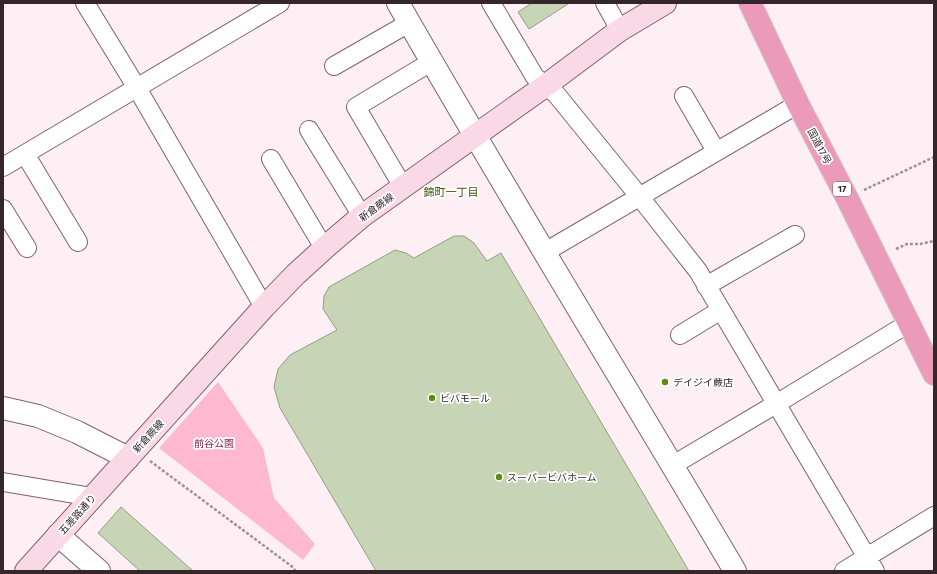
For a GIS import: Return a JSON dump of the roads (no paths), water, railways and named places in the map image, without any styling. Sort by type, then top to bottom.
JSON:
[{"type":"highway","name":"国道17号","points":[[750,3],[798,104],[847,198],[934,374]]},
{"type":"main road","name":"新倉蕨線","points":[[132,454],[264,307],[324,248],[362,216],[545,86],[620,30],[665,3]]},
{"type":"main road","name":"五差路通り","points":[[26,571],[132,454]]},
{"type":"street","points":[[85,3],[137,88],[264,307]]},
{"type":"street","points":[[3,167],[280,3]]},
{"type":"street","points":[[398,3],[474,136],[673,465],[735,571]]},
{"type":"street","points":[[490,3],[535,77],[556,94],[698,271],[871,564]]},
{"type":"street","points":[[605,3],[620,30]]},
{"type":"street","points":[[334,66],[409,23]]},
{"type":"street","points":[[403,188],[356,107],[431,62]]},
{"type":"street","points":[[684,96],[716,150]]},
{"type":"street","points":[[544,252],[716,150],[798,104]]},
{"type":"street","points":[[309,130],[362,216]]},
{"type":"street","points":[[25,154],[78,242]]},
{"type":"street","points":[[271,159],[324,248]]},
{"type":"street","points":[[3,209],[27,248]]},
{"type":"street","points":[[706,286],[795,235]]},
{"type":"street","points":[[680,335],[721,310]]},
{"type":"street","points":[[673,465],[909,323]]},
{"type":"street","points":[[3,408],[38,416],[132,454]]},
{"type":"street","points":[[3,482],[92,497]]},
{"type":"street","points":[[844,571],[871,564],[934,516]]},
{"type":"street","points":[[58,535],[99,571]]},
{"type":"place","name":"デイジイ蕨店","points":[[665,382]]},
{"type":"place","name":"ビバモール","points":[[432,398]]},
{"type":"place","name":"スーパービバホーム","points":[[499,477]]},
{"type":"district","name":"錦町一丁目","points":[[451,192]]},
{"type":"park label","name":"前谷公園","points":[[214,443]]}]
